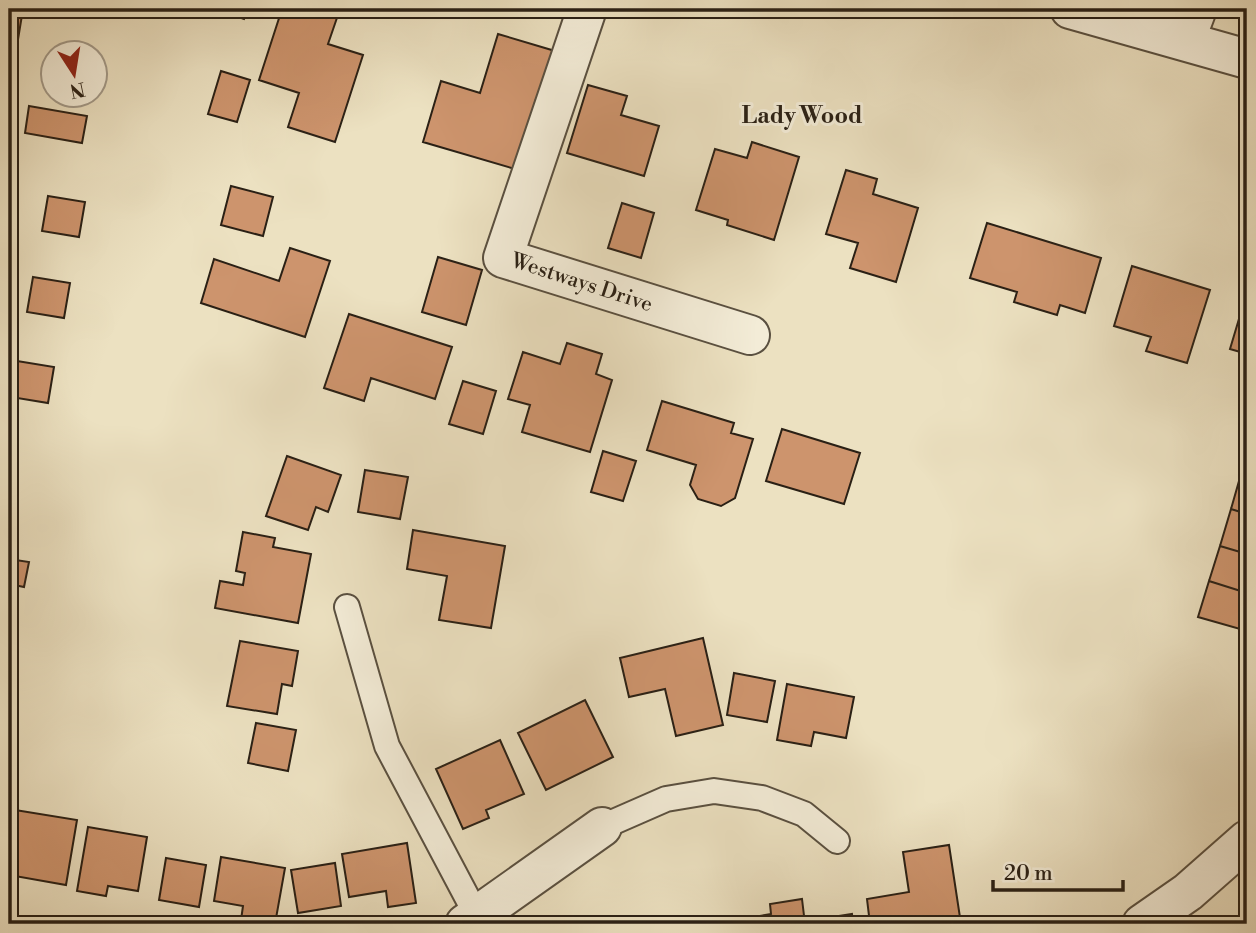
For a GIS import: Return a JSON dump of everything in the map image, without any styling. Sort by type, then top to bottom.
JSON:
[{"type":"street","name":"Westways Drive","points":[[587,9],[503,258],[750,335]]},
{"type":"street","points":[[1070,9],[1191,25],[1247,59]]},
{"type":"street","points":[[471,920],[602,827]]},
{"type":"street","points":[[1143,924],[1188,892],[1247,840]]},
{"type":"lane","points":[[346,607],[387,746],[471,920]]},
{"type":"lane","points":[[602,827],[666,799],[714,792],[762,797],[804,814],[837,842]]},
{"type":"building","points":[[9,9],[23,9],[9,94]]},
{"type":"building","points":[[216,9],[248,9],[244,19]]},
{"type":"building","points":[[282,9],[340,9],[328,44],[363,55],[335,142],[288,127],[299,93],[259,80]]},
{"type":"building","points":[[498,34],[555,51],[540,99],[536,99],[515,169],[423,142],[441,81],[480,93]]},
{"type":"building","points":[[221,71],[250,80],[237,122],[208,114]]},
{"type":"building","points":[[588,85],[627,96],[621,115],[659,126],[644,176],[567,153]]},
{"type":"building","points":[[29,106],[87,116],[82,143],[25,133]]},
{"type":"building","points":[[752,142],[799,157],[774,240],[727,225],[728,220],[696,210],[715,149],[747,158]]},
{"type":"building","points":[[846,170],[877,179],[873,194],[918,208],[896,282],[850,268],[858,243],[826,234]]},
{"type":"building","points":[[231,186],[273,197],[263,236],[221,225]]},
{"type":"building","points":[[48,196],[85,202],[79,237],[42,231]]},
{"type":"building","points":[[622,203],[654,213],[641,258],[608,248]]},
{"type":"building","points":[[987,223],[1101,258],[1085,313],[1060,305],[1057,315],[1014,302],[1017,292],[970,278]]},
{"type":"building","points":[[290,248],[330,261],[305,337],[201,303],[214,259],[279,281]]},
{"type":"building","points":[[438,257],[482,270],[466,325],[422,312]]},
{"type":"building","points":[[1132,266],[1210,290],[1187,363],[1146,351],[1151,337],[1114,326]]},
{"type":"building","points":[[33,277],[70,283],[64,318],[27,312]]},
{"type":"building","points":[[1247,292],[1247,354],[1230,349]]},
{"type":"building","points":[[349,314],[452,347],[435,399],[371,378],[364,401],[324,388]]},
{"type":"building","points":[[567,343],[602,354],[596,374],[612,380],[590,452],[522,432],[530,405],[508,399],[523,352],[560,364]]},
{"type":"building","points":[[17,361],[54,367],[48,403],[11,397]]},
{"type":"building","points":[[463,381],[496,391],[483,434],[449,424]]},
{"type":"building","points":[[662,401],[734,423],[731,433],[753,439],[735,498],[721,506],[698,499],[690,485],[696,465],[647,450]]},
{"type":"building","points":[[782,429],[860,453],[844,504],[766,481]]},
{"type":"building","points":[[603,451],[636,461],[623,501],[591,492]]},
{"type":"building","points":[[1247,455],[1247,476],[1241,474]]},
{"type":"building","points":[[287,456],[341,475],[328,512],[316,507],[308,530],[266,516]]},
{"type":"building","points":[[365,470],[408,477],[400,519],[358,512]]},
{"type":"building","points":[[1241,474],[1247,476],[1247,514],[1231,509]]},
{"type":"building","points":[[1231,509],[1247,514],[1247,554],[1220,546]]},
{"type":"building","points":[[413,530],[505,546],[491,628],[439,620],[447,576],[407,569]]},
{"type":"building","points":[[243,532],[275,538],[273,547],[311,554],[298,623],[215,608],[220,581],[243,585],[245,573],[236,571]]},
{"type":"building","points":[[1220,546],[1247,554],[1247,593],[1209,581]]},
{"type":"building","points":[[9,559],[29,562],[24,587],[9,584]]},
{"type":"building","points":[[1209,581],[1247,593],[1247,631],[1198,617]]},
{"type":"building","points":[[703,638],[723,725],[676,736],[665,689],[629,697],[620,658]]},
{"type":"building","points":[[240,641],[298,651],[292,686],[282,684],[277,714],[227,706]]},
{"type":"building","points":[[734,673],[775,681],[767,722],[727,715]]},
{"type":"building","points":[[787,684],[854,697],[846,738],[814,732],[811,746],[777,740]]},
{"type":"building","points":[[585,700],[613,757],[546,790],[518,733]]},
{"type":"building","points":[[256,723],[296,730],[288,771],[248,763]]},
{"type":"building","points":[[500,740],[524,794],[486,810],[489,818],[463,829],[436,769]]},
{"type":"building","points":[[9,809],[77,820],[66,885],[9,875]]},
{"type":"building","points":[[88,827],[147,837],[138,891],[108,886],[106,896],[77,891]]},
{"type":"building","points":[[407,843],[416,903],[388,907],[386,891],[349,897],[342,854]]},
{"type":"building","points":[[949,845],[961,924],[870,924],[867,899],[909,892],[903,852]]},
{"type":"building","points":[[221,857],[285,868],[275,924],[241,920],[243,906],[214,901]]},
{"type":"building","points":[[166,858],[206,865],[199,907],[159,900]]},
{"type":"building","points":[[335,863],[341,906],[298,913],[291,870]]},
{"type":"building","points":[[802,899],[805,924],[743,924],[742,919],[771,914],[770,904]]},
{"type":"building","points":[[852,914],[853,924],[813,924],[813,920]]},
{"type":"district","name":"Lady Wood","points":[[802,115]]}]
